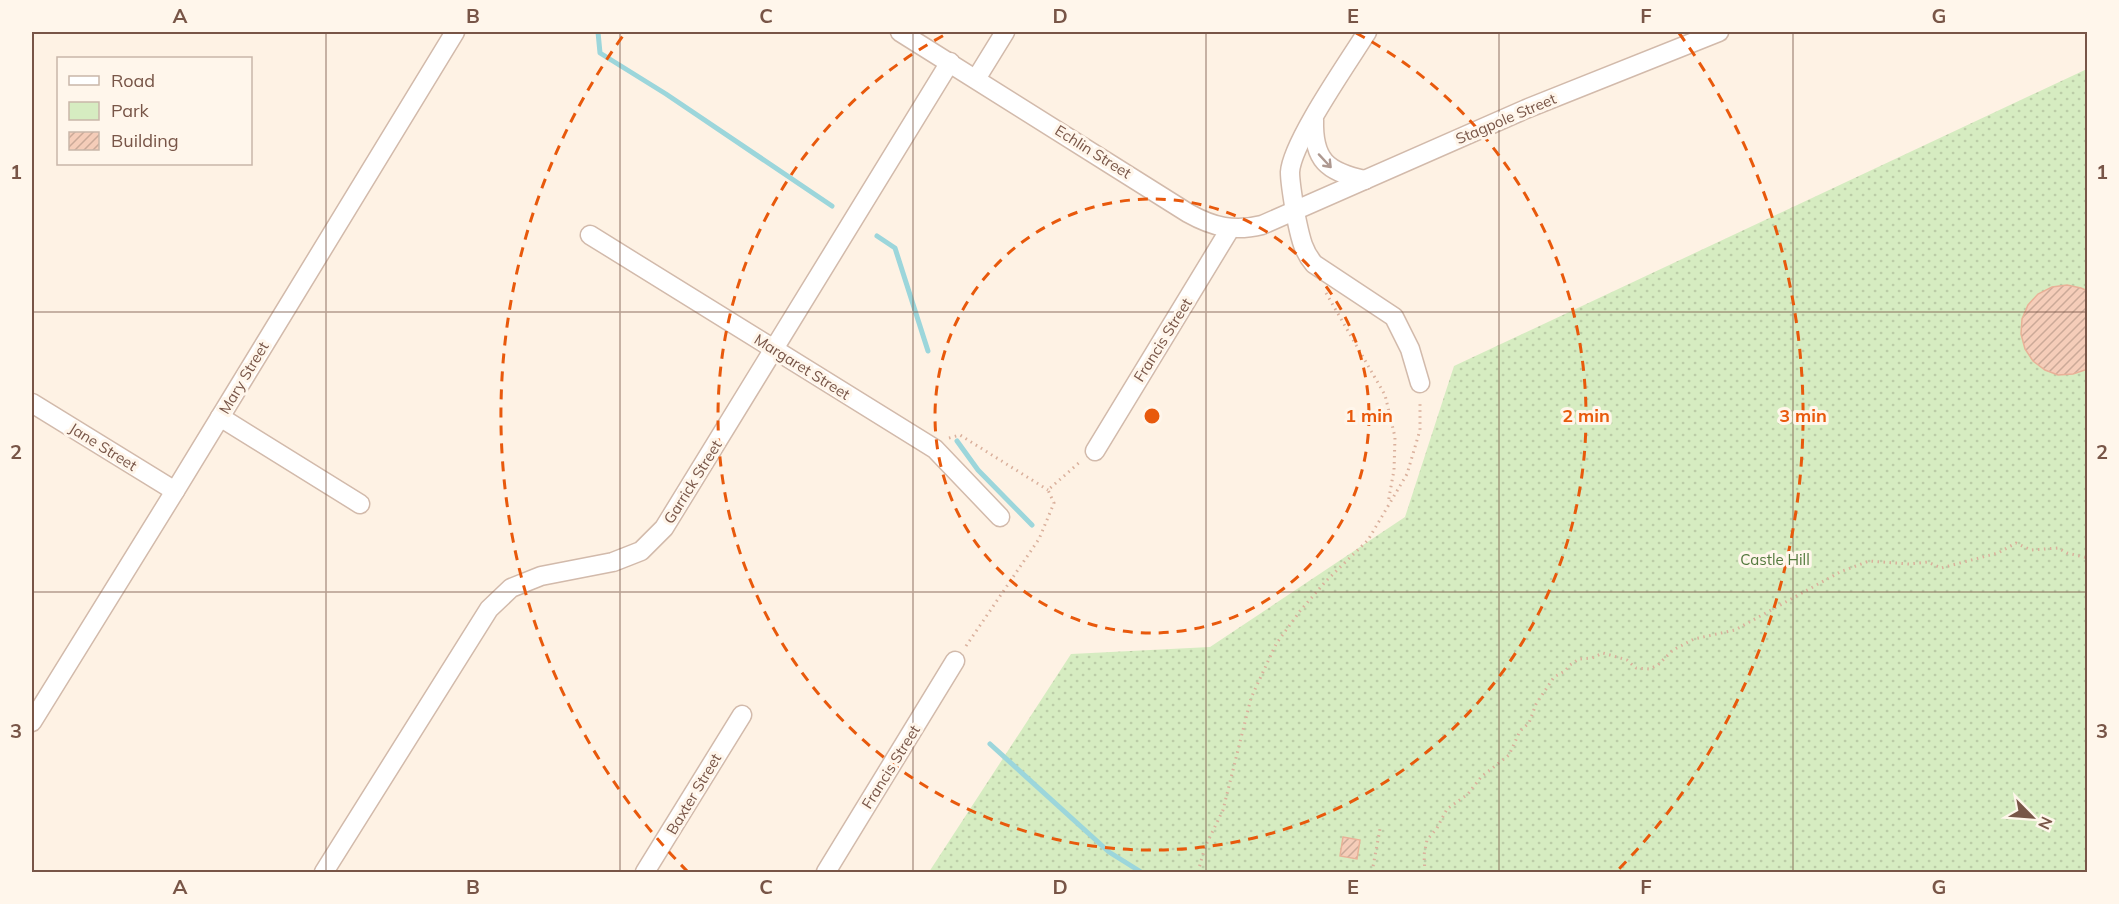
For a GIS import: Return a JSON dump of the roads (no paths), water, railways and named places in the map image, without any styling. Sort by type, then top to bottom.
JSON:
[{"type":"street","name":"Mary Street","points":[[32,722],[455,32]]},
{"type":"street","name":"Echlin Street","points":[[900,32],[1206,223],[1230,229],[1248,228],[1262,225],[1295,211]]},
{"type":"street","points":[[976,79],[1005,32]]},
{"type":"street","points":[[1367,32],[1298,147],[1290,172],[1295,211],[1300,239],[1306,254],[1314,264],[1394,317],[1410,349],[1420,384]]},
{"type":"street","name":"Stagpole Street","points":[[1295,211],[1526,109],[1719,32]]},
{"type":"street","name":"Garrick Street","points":[[324,873],[489,609],[511,588],[541,576],[613,562],[641,551],[664,528],[950,62]]},
{"type":"street","points":[[1314,118],[1314,141],[1318,154],[1335,171],[1365,180]]},
{"type":"street","name":"Francis Street","points":[[1095,451],[1230,229]]},
{"type":"street","name":"Margaret Street","points":[[590,236],[935,449],[1000,517]]},
{"type":"street","name":"Jane Street","points":[[32,403],[175,491]]},
{"type":"street","points":[[220,417],[360,504]]},
{"type":"street","name":"Francis Street","points":[[826,873],[955,661]]},
{"type":"street","name":"Baxter Street","points":[[645,873],[742,715]]},
{"type":"waterway","points":[[598,32],[600,53],[666,94],[832,206]]},
{"type":"waterway","points":[[877,236],[895,248],[928,351]]},
{"type":"waterway","points":[[957,441],[978,470],[1032,525]]},
{"type":"waterway","points":[[990,744],[1109,852],[1141,872]]},
{"type":"park label","name":"Castle Hill","points":[[1775,560]]}]
